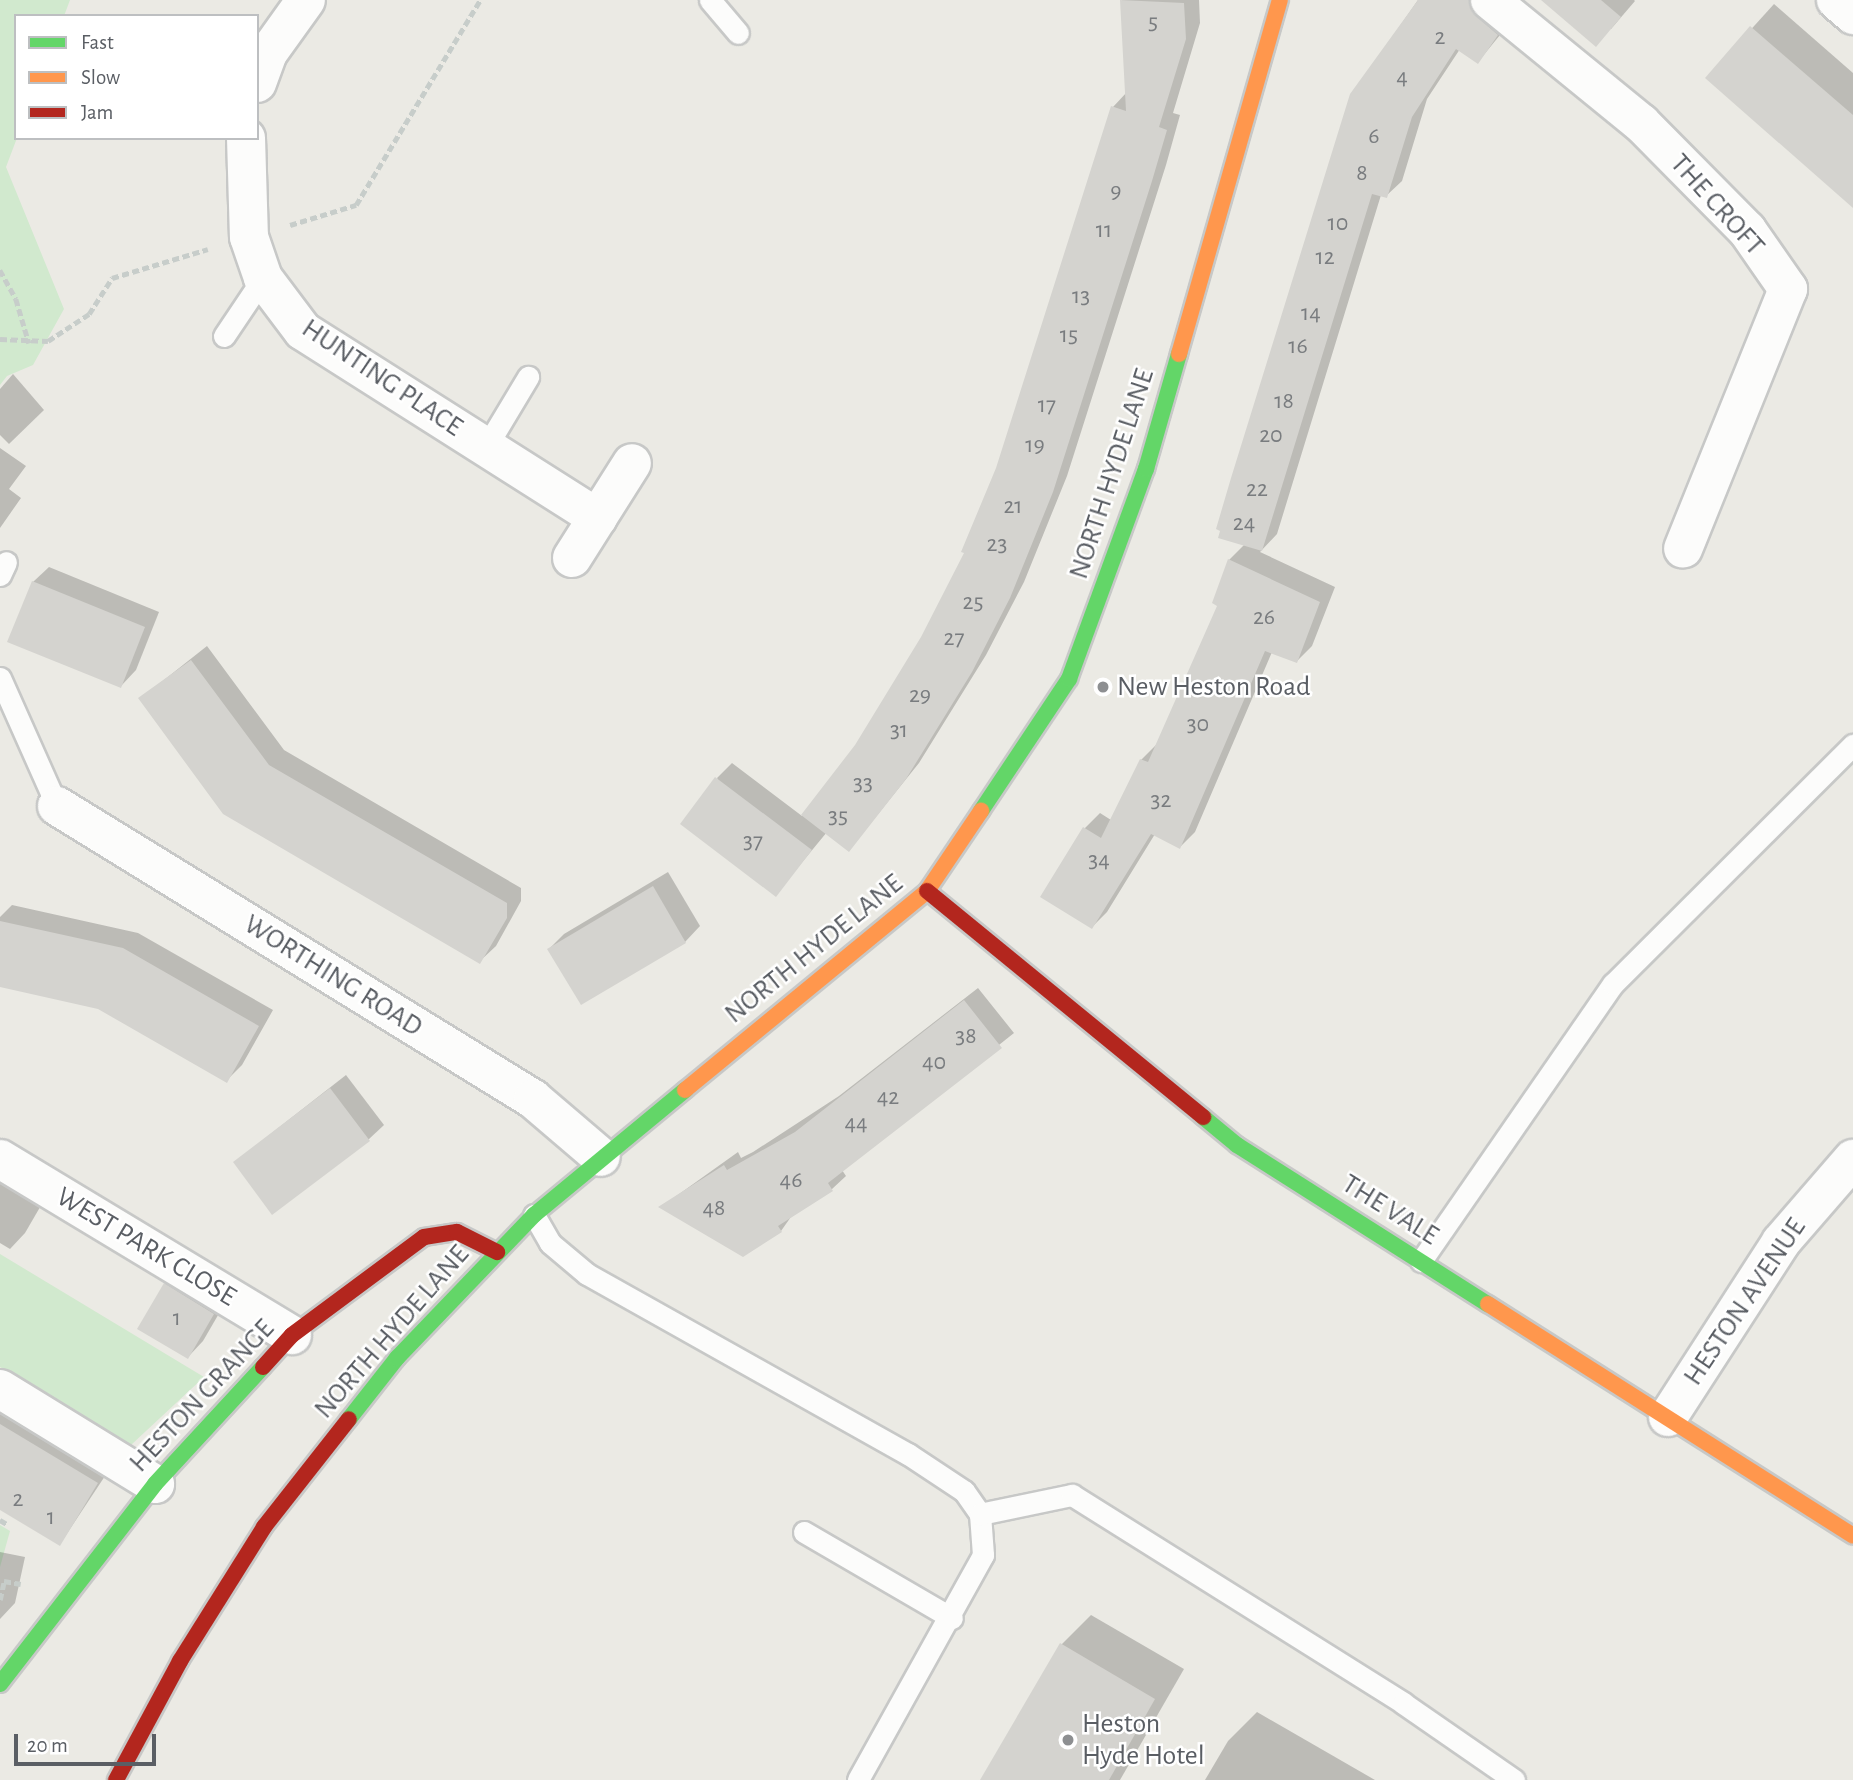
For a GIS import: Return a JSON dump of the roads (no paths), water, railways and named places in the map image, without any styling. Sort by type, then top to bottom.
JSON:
[{"type":"street","points":[[259,78],[268,53],[306,0]]},
{"type":"street","name":"NORTH HYDE LANE","points":[[116,1780],[180,1661],[264,1527],[397,1358],[534,1215],[601,1157],[928,891],[1069,679],[1146,469],[1280,0]]},
{"type":"street","name":"THE CROFT","points":[[1490,0],[1641,123],[1747,230],[1788,289],[1683,550]]},
{"type":"street","points":[[1836,0],[1853,15]]},
{"type":"street","name":"HUNTING PLACE","points":[[246,140],[249,237],[263,278],[303,331],[598,518]]},
{"type":"street","points":[[572,558],[632,463]]},
{"type":"street","name":"WORTHING ROAD","points":[[57,806],[533,1099],[601,1157]]},
{"type":"street","name":"THE VALE","points":[[928,891],[1237,1145],[1853,1536]]},
{"type":"street","name":"WEST PARK CLOSE","points":[[0,1159],[292,1335]]},
{"type":"street","name":"HESTON AVENUE","points":[[1668,1417],[1781,1241],[1853,1159]]},
{"type":"street","name":"HESTON GRANGE","points":[[0,1684],[155,1484],[292,1335],[424,1237],[457,1232],[497,1252]]},
{"type":"street","points":[[0,1389],[155,1484]]},
{"type":"lane","points":[[710,0],[738,33]]},
{"type":"lane","points":[[224,335],[263,278]]},
{"type":"lane","points":[[486,447],[528,377]]},
{"type":"lane","points":[[0,678],[57,806]]},
{"type":"lane","points":[[1421,1261],[1613,984],[1853,746]]},
{"type":"lane","points":[[534,1215],[551,1242],[587,1274],[908,1454],[964,1491],[980,1514],[983,1555],[952,1619],[858,1780]]},
{"type":"lane","points":[[980,1514],[1072,1495],[1403,1703],[1514,1780]]},
{"type":"lane","points":[[804,1532],[952,1619]]},
{"type":"place","name":"New Heston Road","points":[[1103,687]]},
{"type":"place","name":"Heston Hyde Hotel","points":[[1068,1740]]}]
